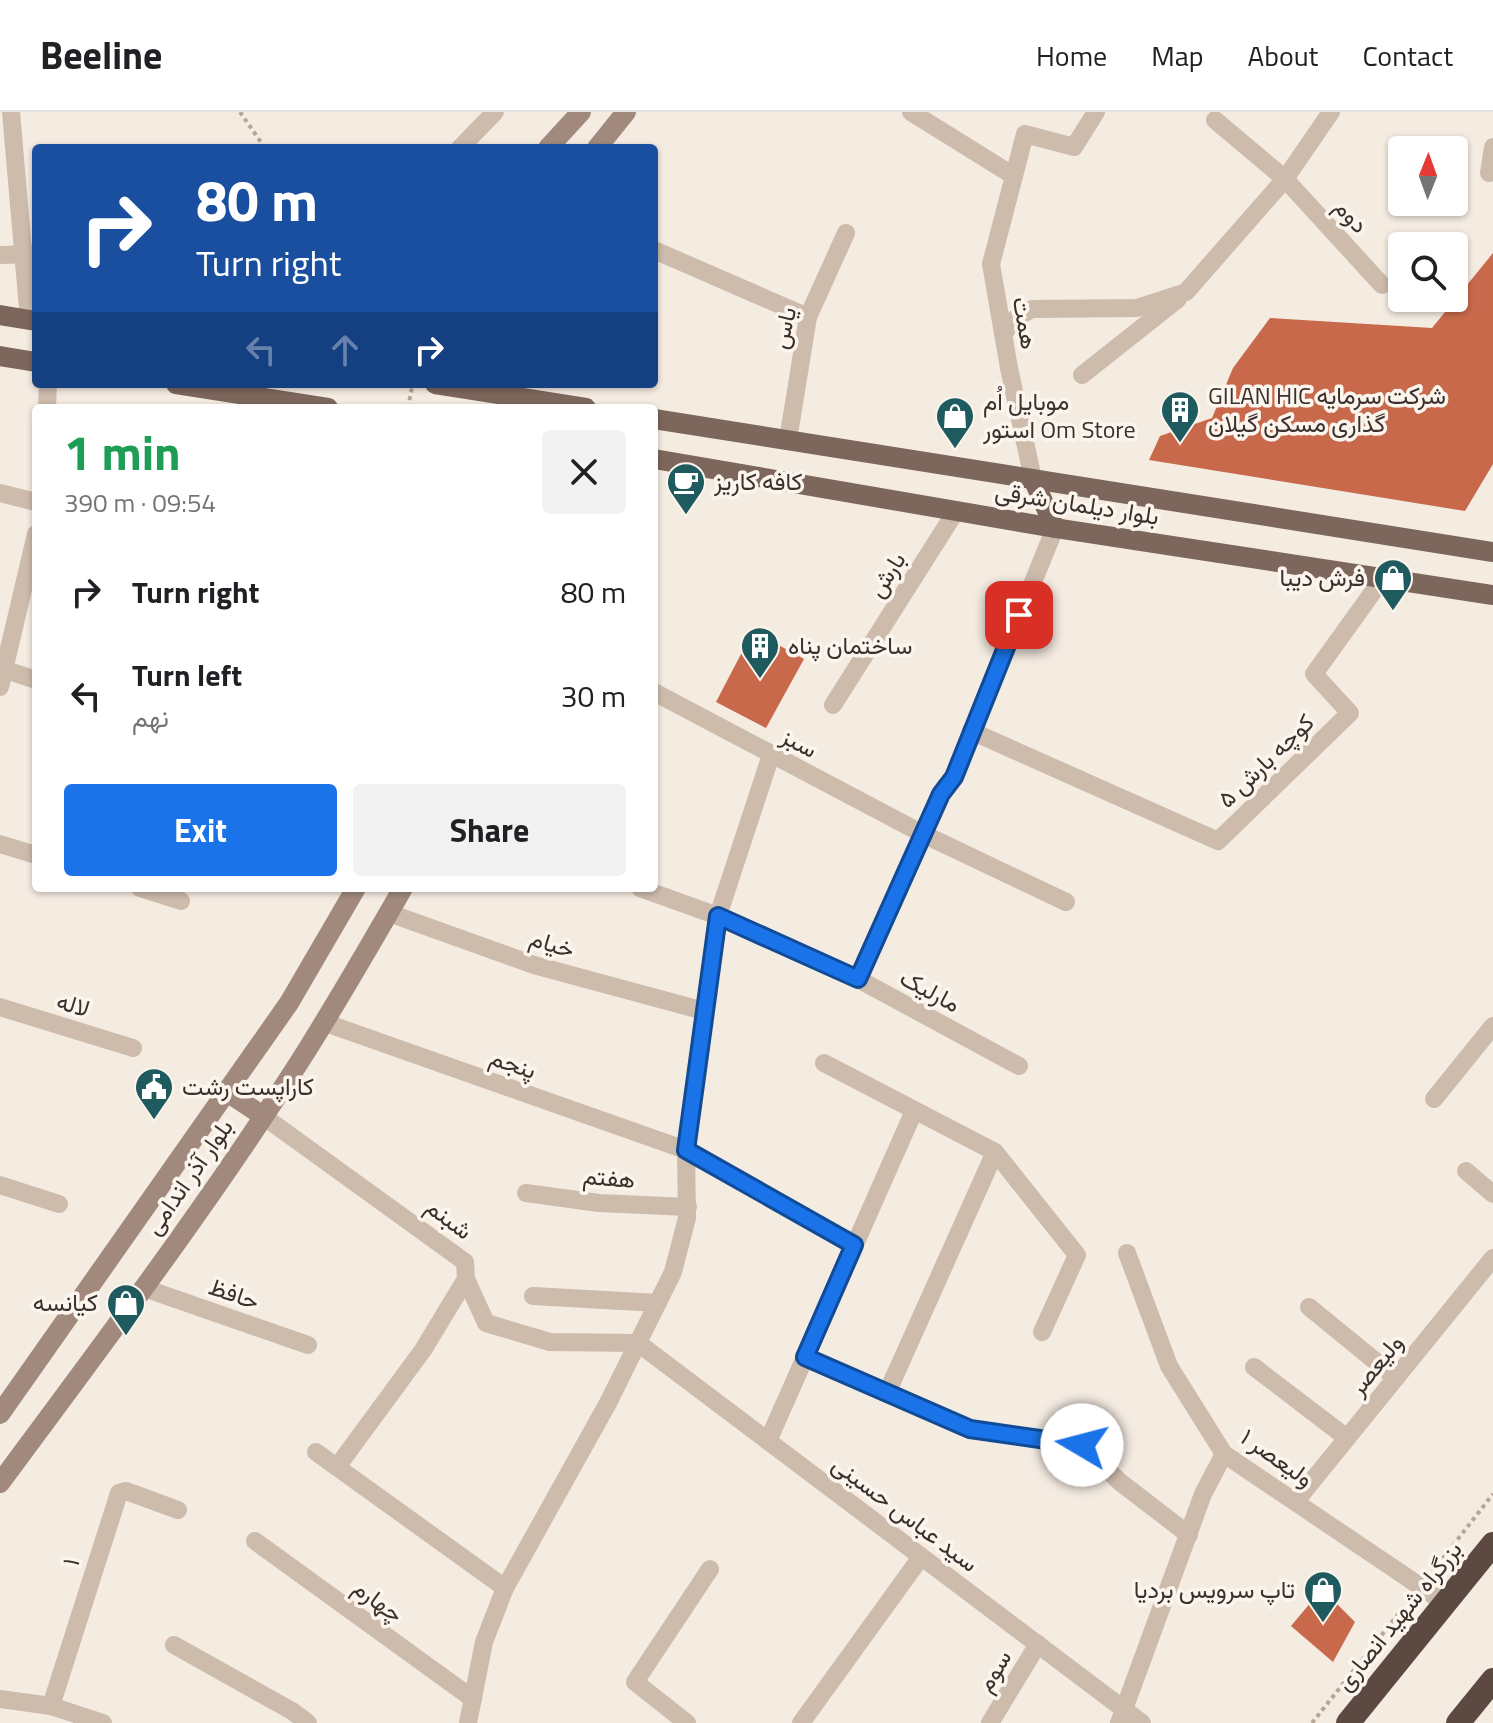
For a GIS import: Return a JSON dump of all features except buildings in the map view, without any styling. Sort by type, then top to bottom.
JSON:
[{"type":"highway","name":"بزرگراه شهید انصاری","points":[[1348,1723],[1493,1544]]},
{"type":"highway","points":[[1458,1723],[1493,1680]]},
{"type":"main road","points":[[552,144],[581,112]]},
{"type":"main road","points":[[600,144],[626,112]]},
{"type":"main road","points":[[0,315],[32,320]]},
{"type":"main road","points":[[0,356],[32,361]]},
{"type":"main road","points":[[201,388],[303,404]]},
{"type":"main road","points":[[460,388],[561,404]]},
{"type":"main road","name":"بلوار دیلمان شرقی","points":[[661,422],[1493,552]]},
{"type":"main road","name":"بلوار دیلمان شرقی","points":[[658,463],[1493,595]]},
{"type":"main road","points":[[1033,479],[1055,528]]},
{"type":"main road","name":"بلوار آذر اندامی","points":[[0,1414],[289,1003],[354,892]]},
{"type":"main road","name":"بلوار آذر اندامی","points":[[0,1483],[144,1288],[263,1116],[401,892]]},
{"type":"main road","points":[[227,1092],[263,1116]]},
{"type":"street","points":[[11,112],[30,254],[32,320]]},
{"type":"street","points":[[464,144],[495,112]]},
{"type":"street","points":[[911,112],[1014,176]]},
{"type":"street","name":"همت","points":[[1033,479],[991,264],[1025,134],[1074,147],[1096,112]]},
{"type":"street","points":[[1082,375],[1186,292],[1285,179],[1331,112]]},
{"type":"street","points":[[1215,120],[1285,179]]},
{"type":"street","points":[[1489,173],[1493,147]]},
{"type":"street","name":"دوم","points":[[1285,179],[1382,285]]},
{"type":"street","name":"یاس","points":[[788,440],[808,317],[846,233]]},
{"type":"street","points":[[658,252],[808,317]]},
{"type":"street","points":[[0,255],[30,254]]},
{"type":"street","points":[[1003,334],[1017,317],[1032,309],[1137,308],[1186,292]]},
{"type":"street","points":[[0,493],[32,501]]},
{"type":"street","name":"بارش","points":[[833,705],[956,511]]},
{"type":"street","points":[[858,979],[941,794],[954,777],[1055,528]]},
{"type":"street","points":[[32,550],[1,675],[32,679]]},
{"type":"street","name":"کوچه بارش ۵","points":[[971,731],[1218,841],[1350,713],[1314,674],[1383,578]]},
{"type":"street","name":"سبز","points":[[658,694],[923,834],[1066,902]]},
{"type":"street","points":[[468,1723],[484,1642],[505,1588],[608,1403],[673,1272],[687,1218],[686,1150],[718,916],[771,755]]},
{"type":"street","points":[[0,844],[32,854]]},
{"type":"street","points":[[153,892],[181,901]]},
{"type":"street","name":"مارلیک","points":[[651,892],[718,916],[858,979],[1019,1066]]},
{"type":"street","name":"خیام","points":[[389,913],[534,965],[704,1011]]},
{"type":"street","name":"لاله","points":[[0,1007],[133,1048]]},
{"type":"street","name":"پنجم","points":[[323,1022],[686,1150],[854,1245]]},
{"type":"street","points":[[1434,1099],[1493,1026]]},
{"type":"street","points":[[824,1063],[995,1152],[1077,1255],[1042,1332]]},
{"type":"street","points":[[768,1441],[914,1111]]},
{"type":"street","name":"شبنم","points":[[263,1116],[465,1262],[466,1279],[486,1323],[550,1342],[638,1343]]},
{"type":"street","points":[[887,1393],[995,1152]]},
{"type":"street","points":[[1466,1171],[1493,1194]]},
{"type":"street","points":[[0,1185],[59,1204]]},
{"type":"street","name":"هفتم","points":[[526,1193],[599,1203],[688,1207]]},
{"type":"street","name":"ولیعصر ۱","points":[[1127,1253],[1169,1366],[1224,1454],[1445,1603]]},
{"type":"street","name":"ولیعصر","points":[[1296,1501],[1493,1258]]},
{"type":"street","points":[[337,1467],[423,1350],[466,1279]]},
{"type":"street","name":"حافظ","points":[[144,1288],[308,1345]]},
{"type":"street","points":[[533,1296],[658,1303]]},
{"type":"street","points":[[1309,1307],[1396,1378]]},
{"type":"street","name":"سید عباس حسینی","points":[[638,1343],[1038,1644],[1122,1717],[1142,1723]]},
{"type":"street","points":[[805,1357],[970,1429],[1082,1445],[1120,1482],[1189,1535]]},
{"type":"street","points":[[1254,1367],[1347,1438]]},
{"type":"street","points":[[316,1452],[505,1588]]},
{"type":"street","points":[[1122,1717],[1203,1494],[1224,1454]]},
{"type":"street","name":"۱","points":[[51,1706],[119,1493],[126,1491],[178,1510]]},
{"type":"street","name":"چهارم","points":[[255,1541],[473,1699]]},
{"type":"street","points":[[801,1723],[921,1557]]},
{"type":"street","points":[[687,1723],[635,1682],[710,1569]]},
{"type":"street","name":"سوم","points":[[990,1723],[1038,1644]]},
{"type":"street","points":[[174,1645],[308,1723]]},
{"type":"street","points":[[0,1699],[51,1706],[103,1723]]},
{"type":"path","points":[[240,112],[262,144]]},
{"type":"path","points":[[1312,1723],[1493,1494]]},
{"type":"place","name":"GILAN HIC شرکت سرمایه گذاری مسکن گیلان","points":[[1180,444]]},
{"type":"place","name":"موبایل اُم استور Om Store","points":[[955,450]]},
{"type":"place","name":"کافه کاریز","points":[[686,516]]},
{"type":"place","name":"فرش دیبا","points":[[1393,612]]},
{"type":"place","name":"ساختمان پناه","points":[[760,680]]},
{"type":"place","name":"کاراپست رشت","points":[[154,1121]]},
{"type":"place","name":"کیانسه","points":[[126,1337]]},
{"type":"place","name":"تاپ سرویس بردیا","points":[[1323,1624]]},
{"type":"route","points":[[1019,615],[954,777],[941,794],[858,979],[718,916],[686,1150],[854,1245],[805,1357],[970,1429],[1082,1445]]}]
